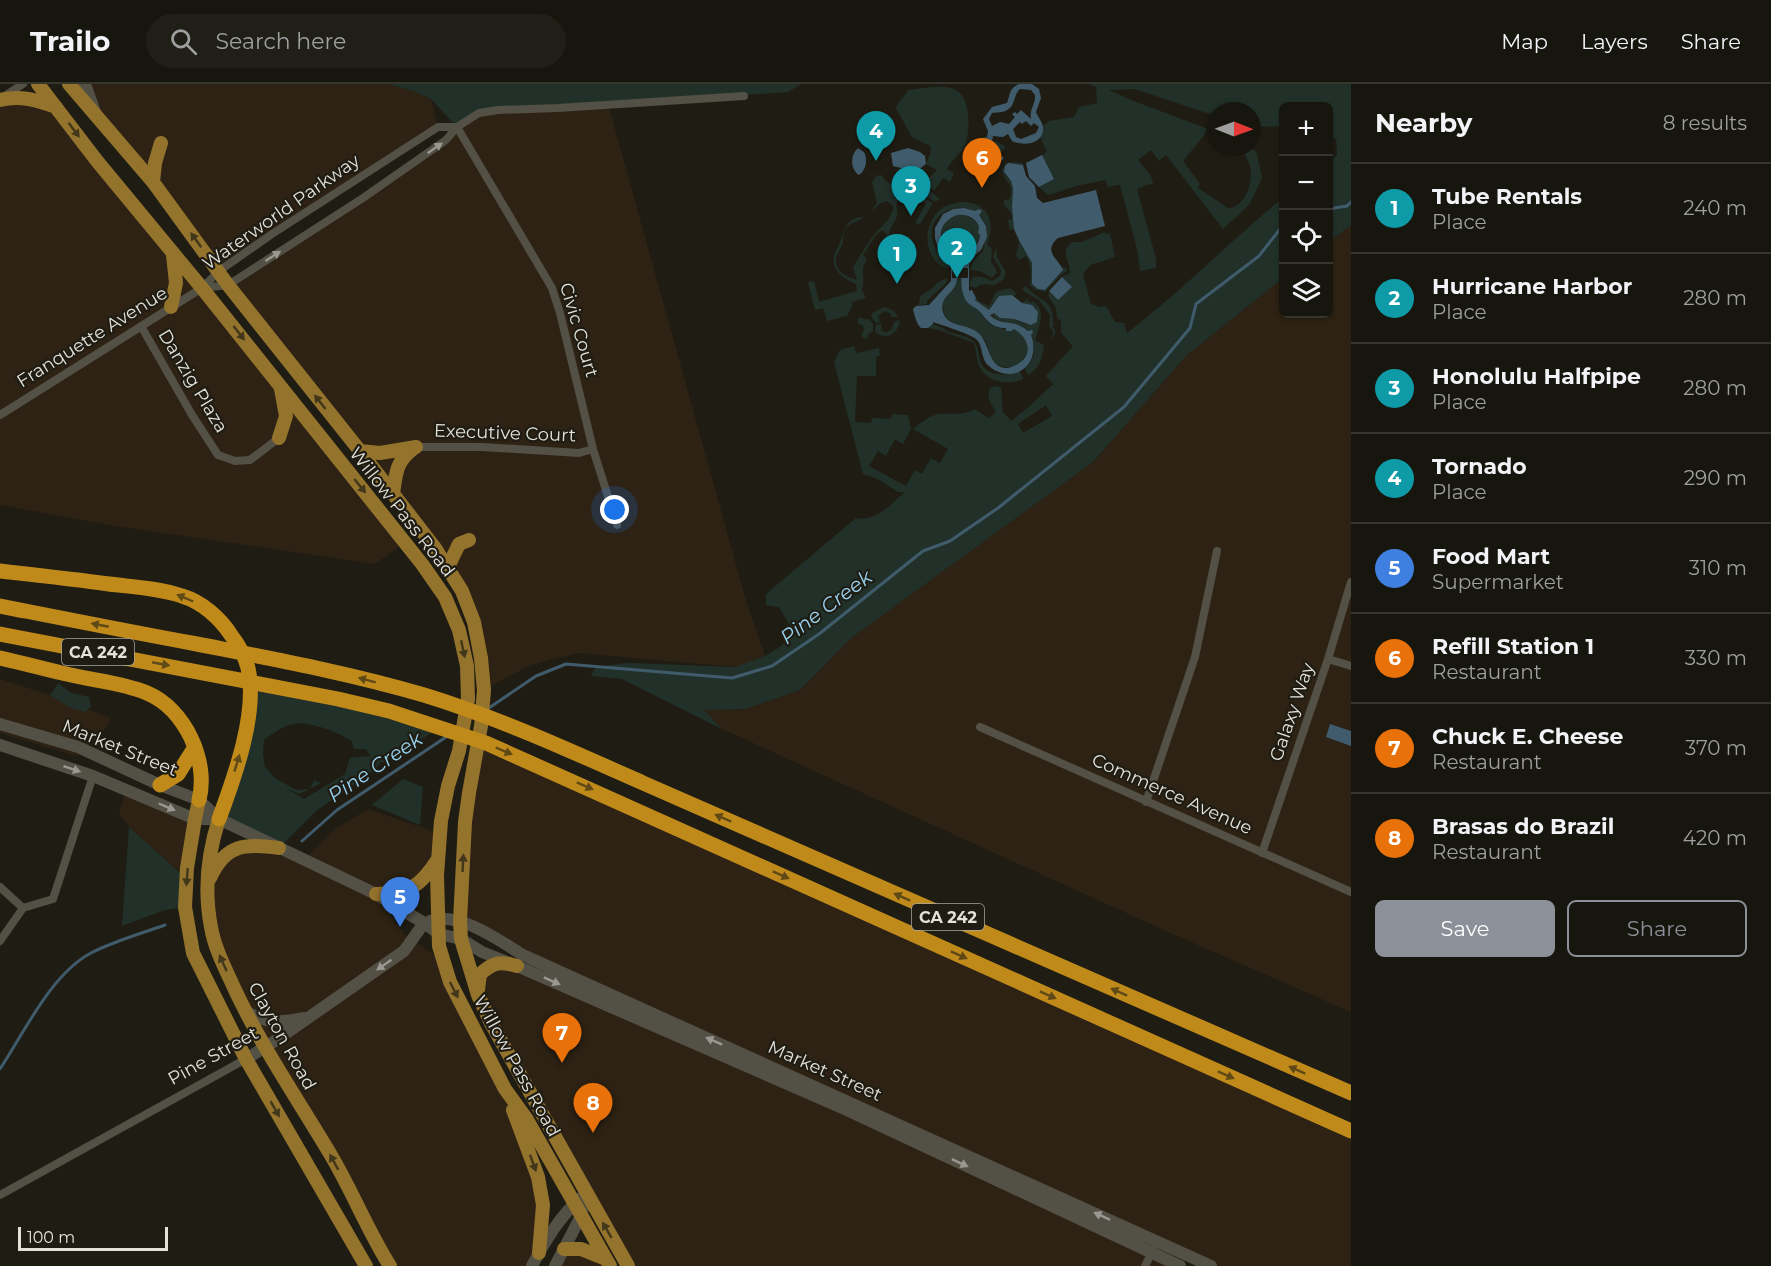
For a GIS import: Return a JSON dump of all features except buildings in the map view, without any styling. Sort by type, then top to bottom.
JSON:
[{"type":"highway","points":[[0,571],[155,590],[183,596],[206,609],[224,625],[237,643],[248,666],[251,694],[243,744],[219,819]]},
{"type":"highway","name":"CA 242","points":[[0,606],[284,661],[356,677],[465,708],[546,739],[1351,1093]]},
{"type":"highway","name":"CA 242","points":[[0,634],[284,687],[389,711],[486,743],[1351,1131]]},
{"type":"highway","points":[[0,658],[127,687],[149,694],[161,702],[188,731],[195,747],[201,771],[199,800]]},
{"type":"highway","points":[[160,784],[178,774],[195,747]]},
{"type":"main road","name":"Willow Pass Road","points":[[38,84],[97,161],[202,288],[422,564],[445,597],[459,630],[466,666],[468,699],[459,751],[442,814],[437,875],[439,946],[450,982],[505,1089],[526,1118],[608,1263]]},
{"type":"main road","name":"Willow Pass Road","points":[[69,84],[153,182],[228,285],[393,494],[448,567],[462,591],[474,622],[484,690],[482,720],[465,822],[461,939],[478,995],[491,1023],[628,1266]]},
{"type":"main road","points":[[85,84],[97,116]]},
{"type":"main road","points":[[0,100],[12,97],[26,98],[56,108]]},
{"type":"main road","points":[[153,182],[155,163],[161,143]]},
{"type":"main road","points":[[171,307],[176,273],[173,253]]},
{"type":"main road","points":[[279,438],[286,416],[281,387]]},
{"type":"main road","points":[[360,451],[380,453],[416,447]]},
{"type":"main road","points":[[393,494],[396,470],[404,455],[416,447]]},
{"type":"main road","points":[[448,567],[459,544],[469,540]]},
{"type":"main road","name":"Market Street","points":[[0,724],[78,747],[199,800],[219,819],[376,894],[439,934],[461,939],[483,952],[847,1110],[1180,1266]]},
{"type":"main road","name":"Market Street","points":[[0,745],[93,776],[195,819],[219,819]]},
{"type":"main road","name":"Clayton Road","points":[[199,800],[187,868],[184,906],[193,953],[246,1059],[366,1266]]},
{"type":"main road","name":"Clayton Road","points":[[219,819],[211,844],[208,883],[211,928],[217,949],[245,1011],[265,1048],[333,1160],[387,1261]]},
{"type":"main road","points":[[208,883],[215,867],[233,849],[256,846],[279,848]]},
{"type":"main road","points":[[376,894],[411,889],[430,872],[440,857]]},
{"type":"main road","name":"Market Street","points":[[424,923],[438,918],[460,921],[523,955],[1211,1266]]},
{"type":"main road","name":"Pine Street","points":[[246,1059],[311,1017],[404,951],[424,923]]},
{"type":"main road","points":[[478,995],[480,974],[489,966],[501,962],[518,966]]},
{"type":"main road","points":[[579,993],[594,993],[616,1003],[624,1000],[630,1010],[657,1022],[666,1031]]},
{"type":"main road","points":[[245,1011],[259,1019],[275,1023],[311,1017]]},
{"type":"main road","points":[[505,1089],[538,1177],[543,1205],[539,1253]]},
{"type":"main road","points":[[532,1266],[539,1253],[577,1210],[587,1194]]},
{"type":"main road","points":[[555,1266],[564,1249],[577,1210]]},
{"type":"main road","name":"Clayton Road","points":[[347,1231],[387,1261]]},
{"type":"main road","points":[[564,1249],[581,1249],[608,1263]]},
{"type":"street","points":[[0,100],[23,84]]},
{"type":"street","name":"Waterworld Parkway","points":[[202,288],[228,285],[391,179],[447,140],[457,127],[479,113],[744,96]]},
{"type":"street","name":"Waterworld Parkway","points":[[202,288],[219,271],[438,127],[457,127]]},
{"type":"street","name":"Civic Court","points":[[457,127],[552,288],[593,449],[617,525]]},
{"type":"street","name":"Franquette Avenue","points":[[1,412],[202,288]]},
{"type":"street","name":"Danzig Plaza","points":[[141,326],[192,415],[218,454],[235,461],[249,460],[279,438]]},
{"type":"street","name":"Executive Court","points":[[416,447],[482,447],[579,453],[593,449]]},
{"type":"street","points":[[1146,802],[1195,657],[1217,551]]},
{"type":"street","name":"Galaxy Way","points":[[1262,853],[1328,659],[1351,582]]},
{"type":"street","points":[[1328,659],[1351,666]]},
{"type":"street","name":"Commerce Avenue","points":[[980,727],[1351,892]]},
{"type":"street","points":[[0,941],[23,908],[53,899],[93,776]]},
{"type":"street","points":[[0,888],[23,908]]},
{"type":"street","name":"Pine Street","points":[[0,1195],[246,1059]]},
{"type":"street","points":[[1145,1266],[1156,1240]]},
{"type":"shaded area","points":[[85,84],[388,84],[431,99],[438,127],[219,271],[97,116]]},
{"type":"shaded area","points":[[0,100],[56,108],[405,543],[375,564],[115,526],[0,505]]},
{"type":"shaded area","points":[[608,104],[747,604],[765,656],[736,667],[578,653],[530,665],[484,690],[462,591],[228,285],[363,198],[479,113]]},
{"type":"shaded area","points":[[1351,225],[1351,1012],[1166,931],[722,729],[703,710],[746,709],[800,690],[850,638],[1093,462],[1187,355],[1279,281],[1279,318],[1333,318],[1333,239]]},
{"type":"shaded area","points":[[0,679],[111,718],[103,732],[76,756],[0,733]]},
{"type":"shaded area","points":[[479,741],[1351,1131],[1351,1266],[1211,1266],[460,921]]},
{"type":"shaded area","points":[[126,789],[195,819],[187,879],[129,827],[119,814]]},
{"type":"shaded area","points":[[368,809],[441,834],[439,857],[412,883],[376,894],[404,934],[443,961],[505,1089],[543,1205],[532,1266],[390,1266],[265,1048],[211,928],[215,858],[249,851],[304,860],[335,829]]},
{"type":"shaded area","points":[[517,966],[1180,1266],[628,1266],[491,1023],[480,974]]},
{"type":"shaded area","points":[[564,1249],[610,1266],[555,1266]]},
{"type":"green space","points":[[388,84],[801,84],[788,92],[479,113],[457,127],[431,99]]},
{"type":"green space","points":[[1089,84],[1351,84],[1351,225],[1333,239],[1333,158],[1337,155],[1336,139],[1333,137],[1333,102],[1279,102],[1279,126],[1261,127],[1261,102],[1207,102],[1207,113],[1135,89],[1109,90],[1207,129],[1183,161],[1200,184],[1198,188],[1228,208],[1239,204],[1247,193],[1251,172],[1245,156],[1257,156],[1262,177],[1249,205],[1223,229],[1166,155],[1159,161],[1151,150],[1138,160],[1151,176],[1153,184],[1137,189],[1156,259],[1156,268],[1140,271],[1137,249],[1120,185],[1108,187],[1105,180],[1048,195],[1039,187],[1054,179],[1042,155],[1047,152],[1040,137],[1043,126],[1049,121],[1074,117],[1079,107],[1097,103],[1096,87]]},
{"type":"green space","points":[[933,87],[950,88],[961,94],[965,100],[968,116],[968,133],[964,147],[947,169],[954,173],[950,182],[943,178],[934,191],[928,185],[928,179],[937,170],[926,164],[931,152],[930,146],[912,137],[896,108],[908,90]]},
{"type":"green space","points":[[987,137],[983,174],[991,172],[1005,157],[993,171],[989,174],[980,175],[968,169],[981,138]]},
{"type":"green space","points":[[996,141],[1006,147],[990,161],[988,157]]},
{"type":"green space","points":[[1010,162],[1023,165],[1008,163],[1004,174],[1011,181],[1013,188],[1014,229],[1010,230],[1008,220],[1012,219],[1011,213],[1004,205],[1004,200],[1010,199],[1011,189],[1002,171],[1005,164]]},
{"type":"green space","points":[[881,175],[896,187],[916,188],[907,198],[897,202],[896,218],[889,235],[900,242],[898,245],[890,241],[882,230],[875,236],[863,255],[867,259],[863,267],[863,287],[861,288],[866,298],[852,302],[847,316],[827,321],[823,308],[815,310],[808,282],[814,281],[819,302],[857,291],[856,284],[843,277],[837,270],[834,256],[845,229],[836,263],[845,275],[857,280],[854,265],[871,239],[888,219],[894,207],[887,201],[879,204],[871,212],[877,203],[872,182],[876,176]]},
{"type":"green space","points":[[926,187],[940,199],[935,202],[925,197],[910,198],[913,193]]},
{"type":"green space","points":[[926,199],[933,203],[920,224],[915,223],[926,204],[912,202]]},
{"type":"green space","points":[[1279,201],[1279,281],[1187,355],[1093,462],[851,638],[800,690],[746,709],[704,710],[722,729],[622,679],[591,676],[596,667],[628,663],[735,667],[765,656],[780,647],[794,633],[779,607],[766,605],[766,594],[856,518],[863,519],[877,515],[905,492],[898,492],[878,479],[863,474],[834,362],[840,350],[854,346],[856,353],[879,348],[880,355],[876,357],[876,376],[857,376],[855,422],[871,423],[872,418],[891,419],[892,414],[908,415],[911,429],[903,444],[895,439],[886,456],[878,451],[869,466],[906,486],[915,470],[922,474],[931,458],[940,463],[948,449],[913,429],[922,422],[939,414],[962,413],[974,409],[989,418],[996,412],[989,400],[989,394],[991,387],[996,386],[1001,388],[1003,412],[1011,421],[1053,384],[1046,376],[1073,346],[1061,333],[1061,321],[1048,296],[1049,291],[1058,300],[1071,287],[1062,277],[1070,273],[1066,250],[1072,242],[1082,242],[1105,232],[1110,233],[1115,257],[1090,265],[1083,274],[1091,304],[1106,306],[1115,322],[1124,323],[1127,333]],"holes":[[[1046,405],[1052,416],[1023,433],[1018,424]]]},
{"type":"green space","points":[[960,202],[977,205],[983,209],[990,220],[990,235],[987,244],[992,249],[991,261],[997,272],[992,278],[980,271],[970,270],[973,261],[983,251],[987,229],[981,217],[971,210],[961,208],[950,210],[940,215],[934,224],[932,235],[935,248],[949,267],[948,269],[940,265],[930,251],[928,233],[930,224],[943,208]]},
{"type":"green space","points":[[960,214],[974,220],[981,232],[979,243],[965,257],[963,263],[961,281],[964,294],[968,302],[990,324],[998,328],[1017,331],[1025,337],[1028,349],[1024,359],[1015,366],[998,365],[983,338],[946,317],[943,302],[957,276],[958,267],[955,256],[944,241],[941,231],[947,220]]},
{"type":"green space","points":[[864,217],[851,224],[845,229],[853,219]]},
{"type":"green space","points":[[1014,229],[1032,263],[1032,282],[1038,289],[1045,290],[1062,272],[1063,267],[1066,268],[1067,271],[1045,292],[1034,289],[1030,285],[1031,273],[1026,256],[1019,260],[1016,255],[1019,243]]},
{"type":"green space","points":[[996,247],[997,257],[1006,272],[1004,279],[995,285],[983,284],[976,288],[970,286],[973,277],[982,277],[992,281],[1000,276],[1001,270],[993,257]]},
{"type":"green space","points":[[947,278],[946,283],[927,301],[927,304],[919,305],[923,294]]},
{"type":"green space","points":[[1026,286],[1046,302],[1052,311],[1053,328],[1056,331],[1052,339],[1053,332],[1049,325],[1050,315],[1039,300],[1024,291],[1022,288]]},
{"type":"green space","points":[[1009,288],[1014,291],[1015,296],[1012,295],[993,303],[989,310],[975,300],[978,298],[977,300],[989,306],[996,292]]},
{"type":"green space","points":[[1028,298],[1028,301],[1032,303],[1033,301],[1040,309],[1041,319],[1035,340],[1044,345],[1038,366],[1028,375],[1025,368],[1031,360],[1034,346],[1027,329],[1002,322],[990,314],[994,313],[1001,318],[1014,319],[1025,324],[1037,322],[1038,315],[1035,307],[1022,303]]},
{"type":"green space","points":[[885,307],[894,311],[898,317],[892,317],[885,311],[878,316],[880,322],[876,323],[871,317],[872,313]]},
{"type":"green space","points":[[860,317],[867,320],[868,318],[873,324],[873,332],[869,333],[866,339],[861,336],[864,329],[858,324]]},
{"type":"green space","points":[[900,320],[897,329],[891,335],[884,336],[875,332],[876,325],[881,324],[882,331],[887,332],[892,329],[894,322]]},
{"type":"green space","points":[[933,324],[973,341],[977,346],[981,363],[988,371],[1010,374],[1020,371],[1023,379],[1003,382],[990,378],[978,363],[974,343],[928,328]]},
{"type":"green space","points":[[249,681],[440,727],[386,763],[381,762],[376,769],[316,811],[279,848],[219,819],[226,801]],"holes":[[[300,723],[340,734],[352,741],[354,749],[365,749],[371,756],[350,758],[345,774],[304,799],[287,789],[300,794],[309,789],[297,790],[276,779],[265,767],[263,754],[264,740],[281,728]]]},
{"type":"green space","points":[[58,683],[71,693],[89,697],[91,707],[85,712],[69,707],[50,695]]},
{"type":"green space","points":[[403,779],[423,787],[420,825],[372,805]]},
{"type":"green space","points":[[314,780],[321,783],[310,789]]},
{"type":"green space","points":[[129,827],[187,879],[185,907],[165,910],[122,926]]},
{"type":"water","points":[[1019,84],[1032,84],[1039,89],[1041,98],[1036,112],[1043,125],[1042,135],[1039,139],[1026,144],[1012,141],[1008,134],[1003,137],[993,136],[989,159],[992,161],[999,154],[1004,158],[991,172],[979,174],[971,168],[982,140],[987,137],[988,131],[983,119],[992,107],[1007,103],[1010,92]],"holes":[[[1020,89],[1031,90],[1035,95],[1031,119],[1021,110],[1017,114],[1015,112],[1012,114],[1015,117],[1009,124],[1000,122],[992,126],[989,119],[992,113],[1004,112],[1010,108]],[[1026,121],[1031,126],[1034,123],[1039,127],[1036,133],[1021,139],[1016,137],[1013,129],[1020,122],[1022,124]]]},
{"type":"water","points":[[858,148],[864,152],[866,161],[865,168],[859,175],[852,162]]},
{"type":"water","points":[[908,148],[925,156],[926,164],[917,171],[906,172],[905,169],[893,166],[891,153]]},
{"type":"water","points":[[1042,155],[1054,179],[1039,187],[1029,177],[1026,163]]},
{"type":"water","points":[[1008,163],[1023,165],[1026,176],[1035,186],[1037,198],[1043,203],[1096,190],[1105,226],[1058,238],[1053,243],[1051,251],[1063,270],[1045,290],[1038,289],[1032,284],[1032,263],[1014,229],[1013,188],[1004,172]]},
{"type":"water","points":[[964,208],[975,211],[979,209],[982,211],[979,215],[986,226],[987,237],[981,250],[969,264],[969,291],[972,290],[975,300],[989,310],[999,296],[1012,295],[1022,303],[1032,305],[1038,312],[1037,322],[1031,325],[1014,319],[1000,318],[994,313],[990,315],[999,321],[1018,325],[1033,332],[1031,335],[1033,354],[1024,369],[1017,373],[999,372],[990,367],[976,339],[933,322],[928,328],[921,328],[916,319],[913,309],[916,306],[929,305],[951,281],[951,264],[937,245],[935,228],[943,214],[953,209]],"holes":[[[957,215],[975,220],[979,226],[978,234],[980,234],[978,243],[968,253],[963,263],[961,282],[963,294],[968,303],[993,325],[1006,328],[1006,331],[1013,329],[1024,338],[1027,354],[1017,365],[1008,368],[996,364],[977,332],[953,323],[945,317],[943,303],[956,284],[958,266],[955,257],[943,242],[941,232],[944,224]]]},
{"type":"water","points":[[1062,277],[1072,287],[1058,300],[1049,291]]},
{"type":"water","points":[[1330,724],[1351,731],[1351,746],[1326,737]]},
{"type":"pier","points":[[952,268],[968,268],[968,278],[952,278]]},
{"type":"waterway","name":"Pine Creek","points":[[1333,208],[1347,206],[1351,202]]},
{"type":"waterway","name":"Pine Creek","points":[[486,710],[536,676],[566,664],[732,678],[772,666],[819,634],[923,551],[950,541],[998,508],[1124,407],[1190,328],[1196,304],[1259,256],[1279,230]]},
{"type":"waterway","name":"Pine Creek","points":[[302,841],[337,810],[449,735]]},
{"type":"waterway","name":"Pine Creek","points":[[0,1069],[40,1005],[63,975],[91,953],[165,925]]},
{"type":"place","name":"Tornado","points":[[876,161]]},
{"type":"place","name":"Refill Station 1","points":[[982,188]]},
{"type":"place","name":"Honolulu Halfpipe","points":[[911,216]]},
{"type":"place","name":"Hurricane Harbor","points":[[957,278]]},
{"type":"place","name":"Tube Rentals","points":[[897,284]]},
{"type":"place","name":"Food Mart","points":[[400,927]]},
{"type":"place","name":"Chuck E. Cheese","points":[[562,1063]]},
{"type":"place","name":"Brasas do Brazil","points":[[593,1133]]}]
